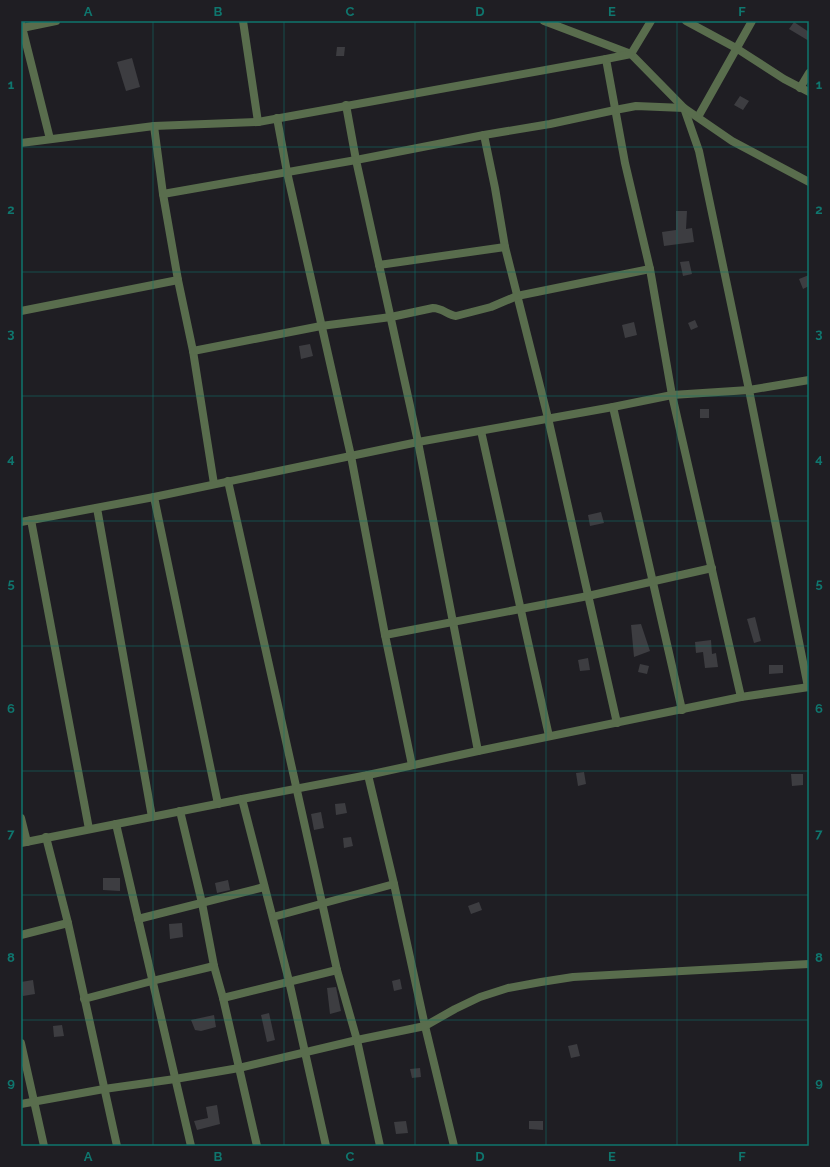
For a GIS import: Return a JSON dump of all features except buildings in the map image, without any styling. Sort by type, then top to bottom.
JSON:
[{"type":"street","points":[[50,139],[22,25],[56,21]]},
{"type":"street","points":[[244,21],[258,122]]},
{"type":"street","points":[[544,21],[631,54],[684,108],[732,141],[809,182]]},
{"type":"street","points":[[21,143],[154,126],[258,122],[606,59],[631,54],[651,21]]},
{"type":"street","points":[[686,21],[736,48],[784,79],[809,92]]},
{"type":"street","points":[[698,117],[752,21]]},
{"type":"street","points":[[606,59],[614,110],[625,163],[650,269],[672,395],[741,697]]},
{"type":"street","points":[[800,88],[809,73]]},
{"type":"street","points":[[346,105],[356,160],[418,442],[478,751]]},
{"type":"street","points":[[163,194],[550,124],[636,106],[684,108]]},
{"type":"street","points":[[21,818],[24,842],[368,775],[741,697],[809,687],[699,151],[684,108]]},
{"type":"street","points":[[276,118],[351,456],[385,635],[412,765]]},
{"type":"street","points":[[154,126],[163,194],[178,280],[193,351],[214,484]]},
{"type":"street","points":[[484,135],[505,247],[548,418],[617,723]]},
{"type":"street","points":[[379,265],[505,247]]},
{"type":"street","points":[[193,351],[322,326],[391,317],[433,308],[456,316],[491,307],[517,296],[650,269]]},
{"type":"street","points":[[21,311],[178,280]]},
{"type":"street","points":[[21,522],[154,497],[418,442],[672,395],[749,390],[809,380]]},
{"type":"street","points":[[613,407],[682,710]]},
{"type":"street","points":[[481,431],[549,736]]},
{"type":"street","points":[[228,481],[337,970],[357,1040],[380,1146]]},
{"type":"street","points":[[154,497],[218,804]]},
{"type":"street","points":[[97,508],[152,818]]},
{"type":"street","points":[[31,520],[89,829]]},
{"type":"street","points":[[385,635],[588,596],[712,568]]},
{"type":"street","points":[[368,775],[454,1146]]},
{"type":"street","points":[[242,799],[289,981],[326,1146]]},
{"type":"street","points":[[180,811],[202,903],[214,966],[223,998],[257,1146]]},
{"type":"street","points":[[116,824],[191,1146]]},
{"type":"street","points":[[46,837],[68,923],[117,1146]]},
{"type":"street","points":[[273,918],[394,884]]},
{"type":"street","points":[[138,919],[264,887]]},
{"type":"street","points":[[21,935],[68,923]]},
{"type":"street","points":[[21,1104],[104,1089],[239,1068],[357,1040],[425,1026],[480,997],[508,988],[541,982],[573,977],[809,964]]},
{"type":"street","points":[[84,999],[214,966]]},
{"type":"street","points":[[223,998],[337,970]]},
{"type":"street","points":[[21,1043],[44,1146]]}]
